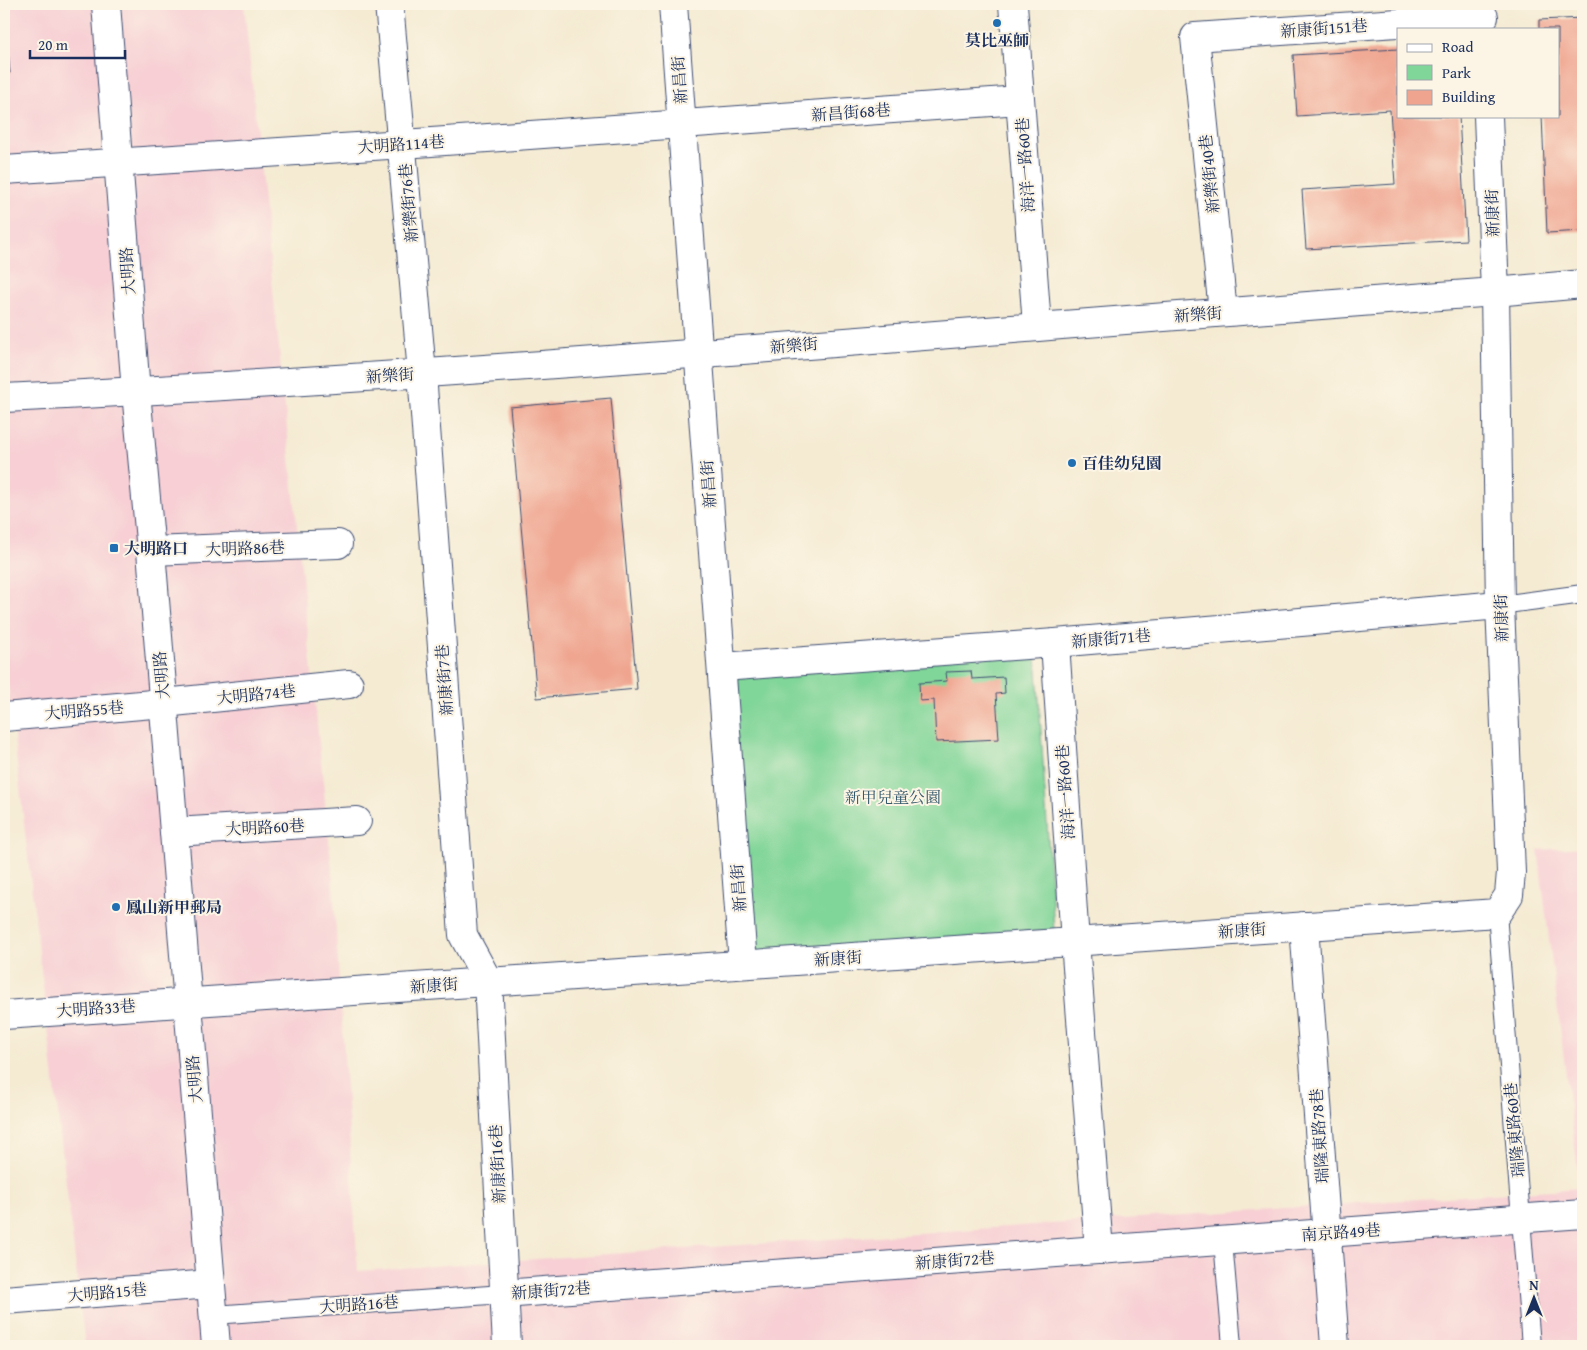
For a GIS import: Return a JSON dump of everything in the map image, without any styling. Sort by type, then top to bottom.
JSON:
[{"type":"street","name":"大明路","points":[[106,4],[136,392],[164,703],[216,1346]]},
{"type":"street","name":"新樂街76巷","points":[[389,4],[422,372]]},
{"type":"street","name":"新昌街","points":[[674,4],[743,964]]},
{"type":"street","name":"海洋一路60巷","points":[[1013,4],[1037,326]]},
{"type":"street","name":"新康街151巷","points":[[1195,37],[1483,17]]},
{"type":"street","name":"新樂街40巷","points":[[1195,37],[1223,312]]},
{"type":"street","name":"新昌街68巷","points":[[682,125],[1020,100]]},
{"type":"street","name":"新康街","points":[[188,1002],[1497,913],[1509,894],[1511,872],[1500,605],[1495,292],[1488,118]]},
{"type":"street","name":"大明路114巷","points":[[4,170],[682,125]]},
{"type":"street","name":"新樂街","points":[[4,398],[136,392],[699,353],[1583,284]]},
{"type":"street","name":"新康街7巷","points":[[422,372],[463,935],[488,981]]},
{"type":"street","name":"大明路86巷","points":[[151,552],[338,544]]},
{"type":"street","name":"新康街71巷","points":[[722,667],[1055,642],[1500,605]]},
{"type":"street","name":"海洋一路60巷","points":[[1055,642],[1075,942]]},
{"type":"street","name":"大明路74巷","points":[[164,703],[348,684]]},
{"type":"street","name":"大明路55巷","points":[[4,717],[164,703]]},
{"type":"street","name":"大明路60巷","points":[[174,832],[357,822]]},
{"type":"street","name":"瑞隆東路78巷","points":[[1304,926],[1335,1346]]},
{"type":"street","points":[[1075,942],[1099,1250]]},
{"type":"street","name":"新康街16巷","points":[[488,981],[507,1346]]},
{"type":"street","name":"大明路33巷","points":[[4,1015],[188,1002]]},
{"type":"street","name":"南京路49巷","points":[[1099,1250],[1583,1214]]},
{"type":"street","name":"新康街72巷","points":[[503,1294],[1099,1250]]},
{"type":"street","name":"大明路15巷","points":[[4,1300],[211,1284]]},
{"type":"lane","points":[[1500,605],[1583,594]]},
{"type":"lane","name":"瑞隆東路60巷","points":[[1497,913],[1531,1346]]},
{"type":"lane","points":[[1223,1241],[1232,1346]]},
{"type":"lane","name":"大明路16巷","points":[[214,1315],[503,1294]]},
{"type":"shaded area","points":[[4,4],[244,4],[332,870],[358,1271],[1580,1188],[1538,850],[1583,847],[1583,1346],[85,1346],[4,652]]},
{"type":"green space","name":"新甲兒童公園","points":[[1035,639],[1054,930],[753,957],[730,664]]},
{"type":"building","points":[[1583,18],[1583,231],[1547,233],[1542,118],[1560,118],[1560,28],[1539,28],[1539,20]]},
{"type":"building","points":[[7,39],[10,73],[4,73],[4,40]]},
{"type":"building","points":[[1397,49],[1397,118],[1459,118],[1466,240],[1306,249],[1302,190],[1395,184],[1390,110],[1297,116],[1293,55]]},
{"type":"building","points":[[611,398],[637,689],[537,698],[510,407]]},
{"type":"building","points":[[971,671],[972,679],[1004,677],[1005,693],[996,694],[999,739],[936,742],[934,700],[920,701],[919,683],[947,681],[946,672]]},
{"type":"place","name":"莫比巫師","points":[[997,23]]},
{"type":"place","name":"百佳幼兒園","points":[[1072,463]]},
{"type":"place","name":"大明路口","points":[[114,548]]},
{"type":"place","name":"鳳山新甲郵局","points":[[116,907]]}]
